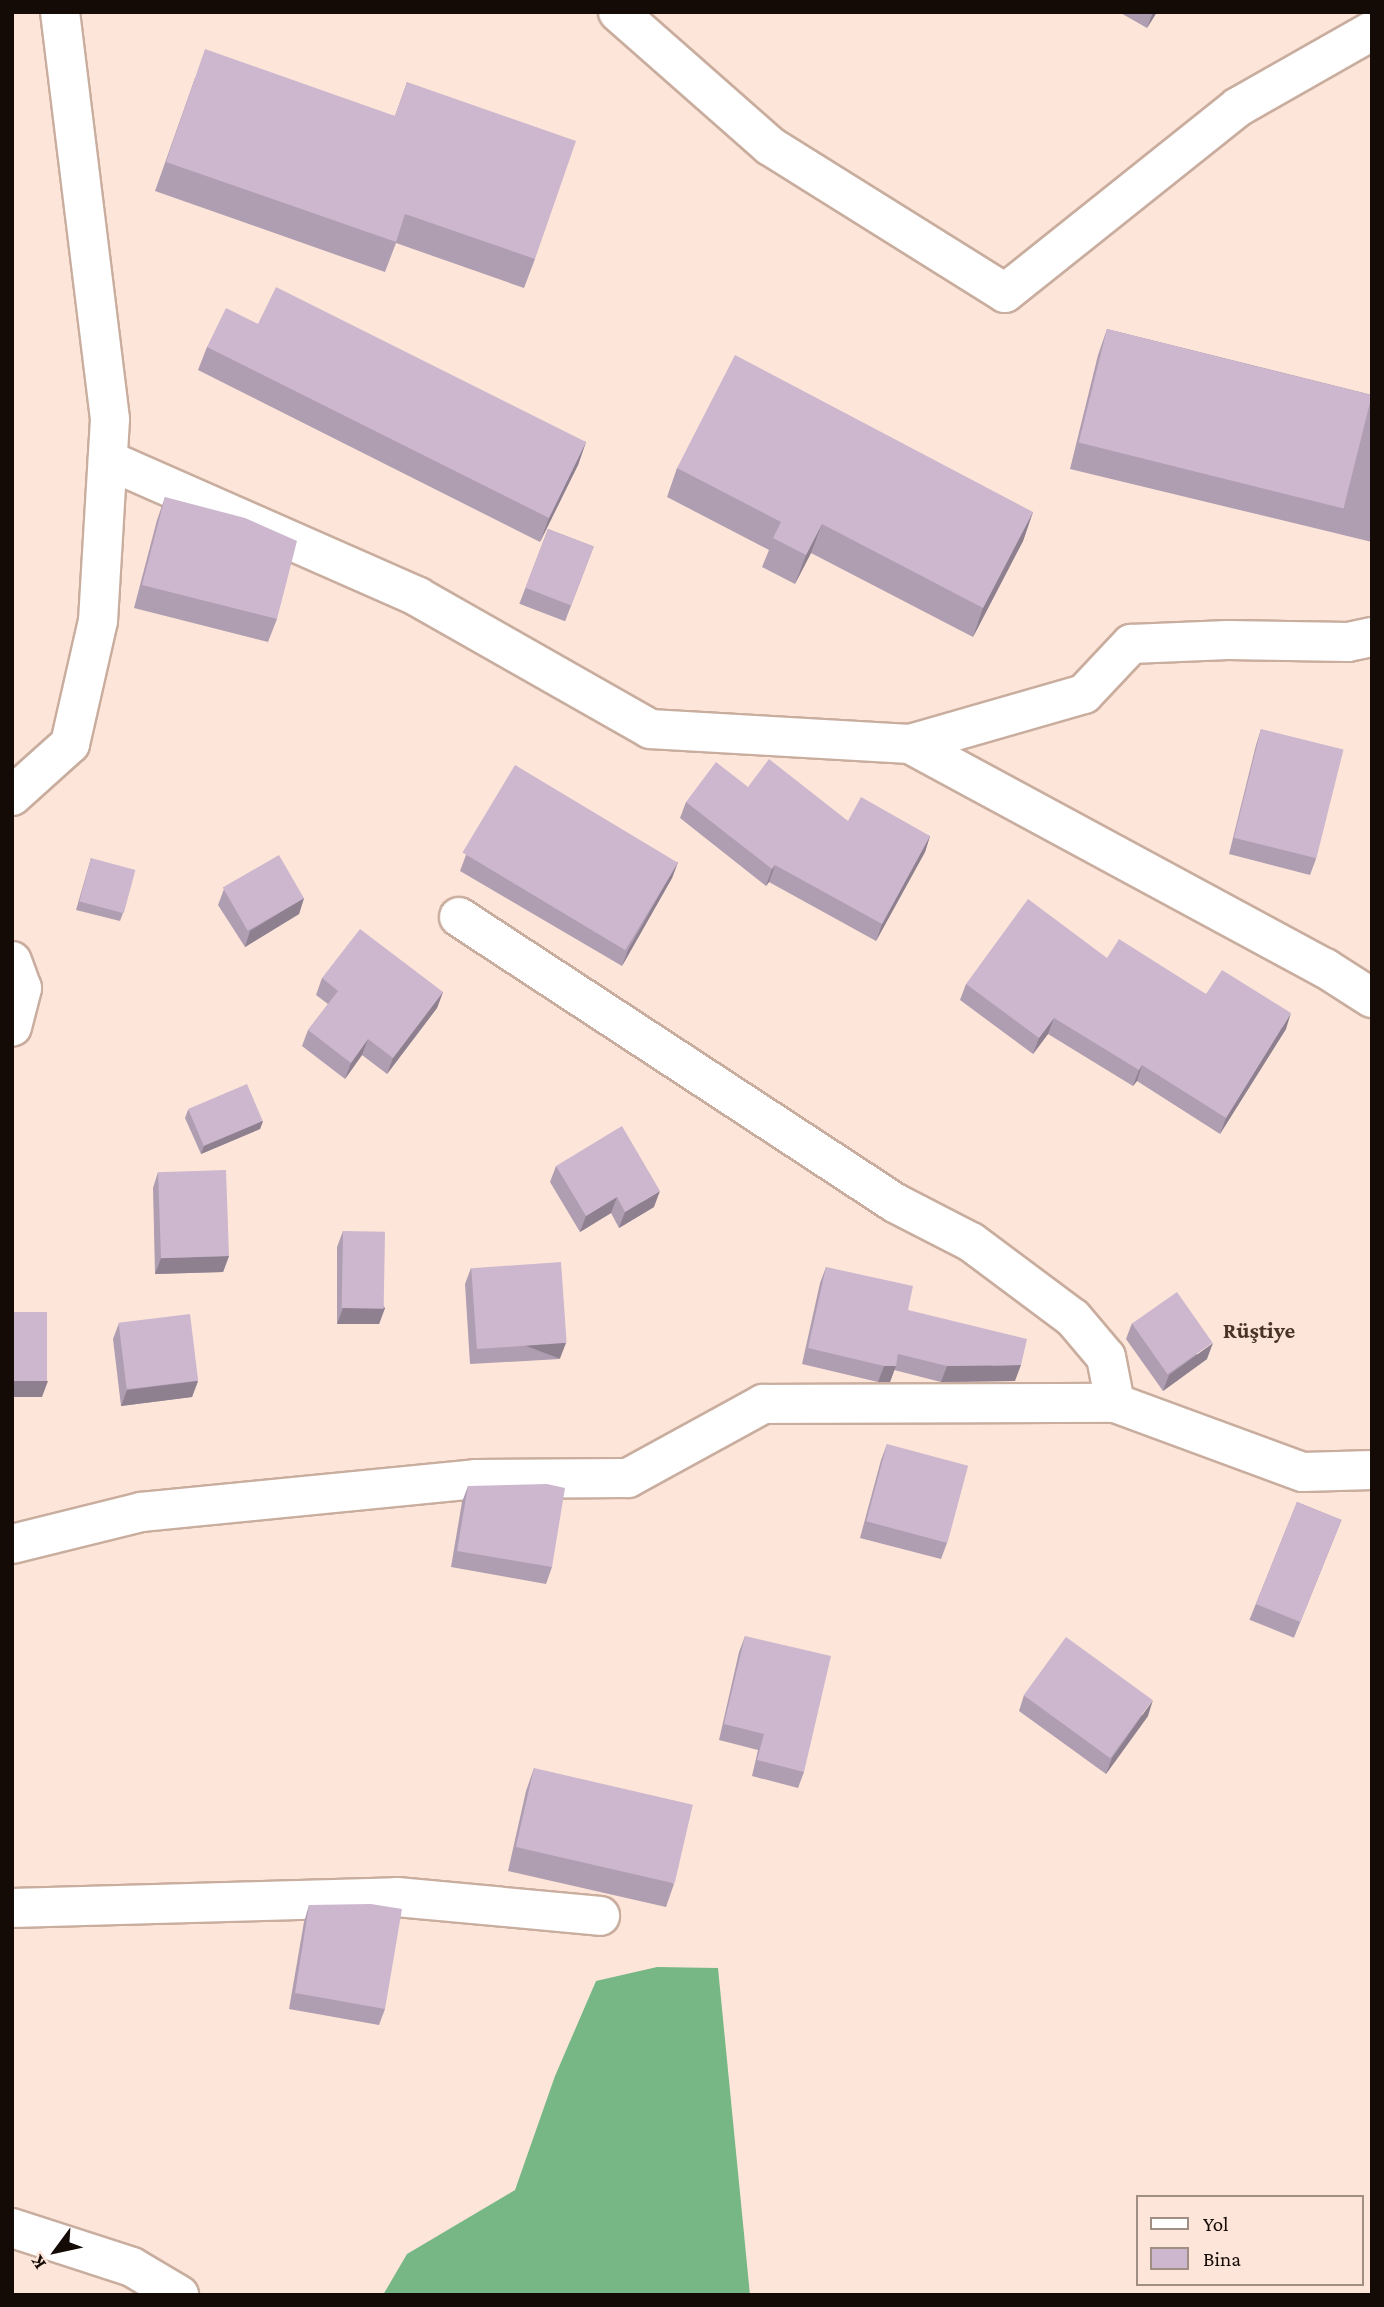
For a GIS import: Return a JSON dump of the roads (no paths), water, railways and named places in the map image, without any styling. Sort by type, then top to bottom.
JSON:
[{"type":"street","points":[[12,796],[70,744],[98,621],[108,460],[110,419],[60,12]]},
{"type":"street","points":[[618,12],[770,146],[1005,293],[1238,107],[1372,32]]},
{"type":"street","points":[[108,460],[418,597],[650,729],[910,744],[1084,694],[1131,644],[1228,640],[1348,642],[1372,637]]},
{"type":"street","points":[[910,744],[1312,961],[1372,998]]},
{"type":"street","points":[[459,917],[895,1203],[971,1242],[1073,1318],[1105,1357],[1115,1403]]},
{"type":"street","points":[[12,961],[22,988],[12,1027]]},
{"type":"street","points":[[12,1544],[141,1512],[475,1479],[628,1478],[763,1404],[1115,1403],[1303,1472],[1372,1471]]},
{"type":"street","points":[[12,1908],[397,1897],[600,1916]]},
{"type":"street","points":[[12,2228],[132,2267],[178,2295]]},
{"type":"district","name":"Rüştiye","points":[[1259,1330]]}]
